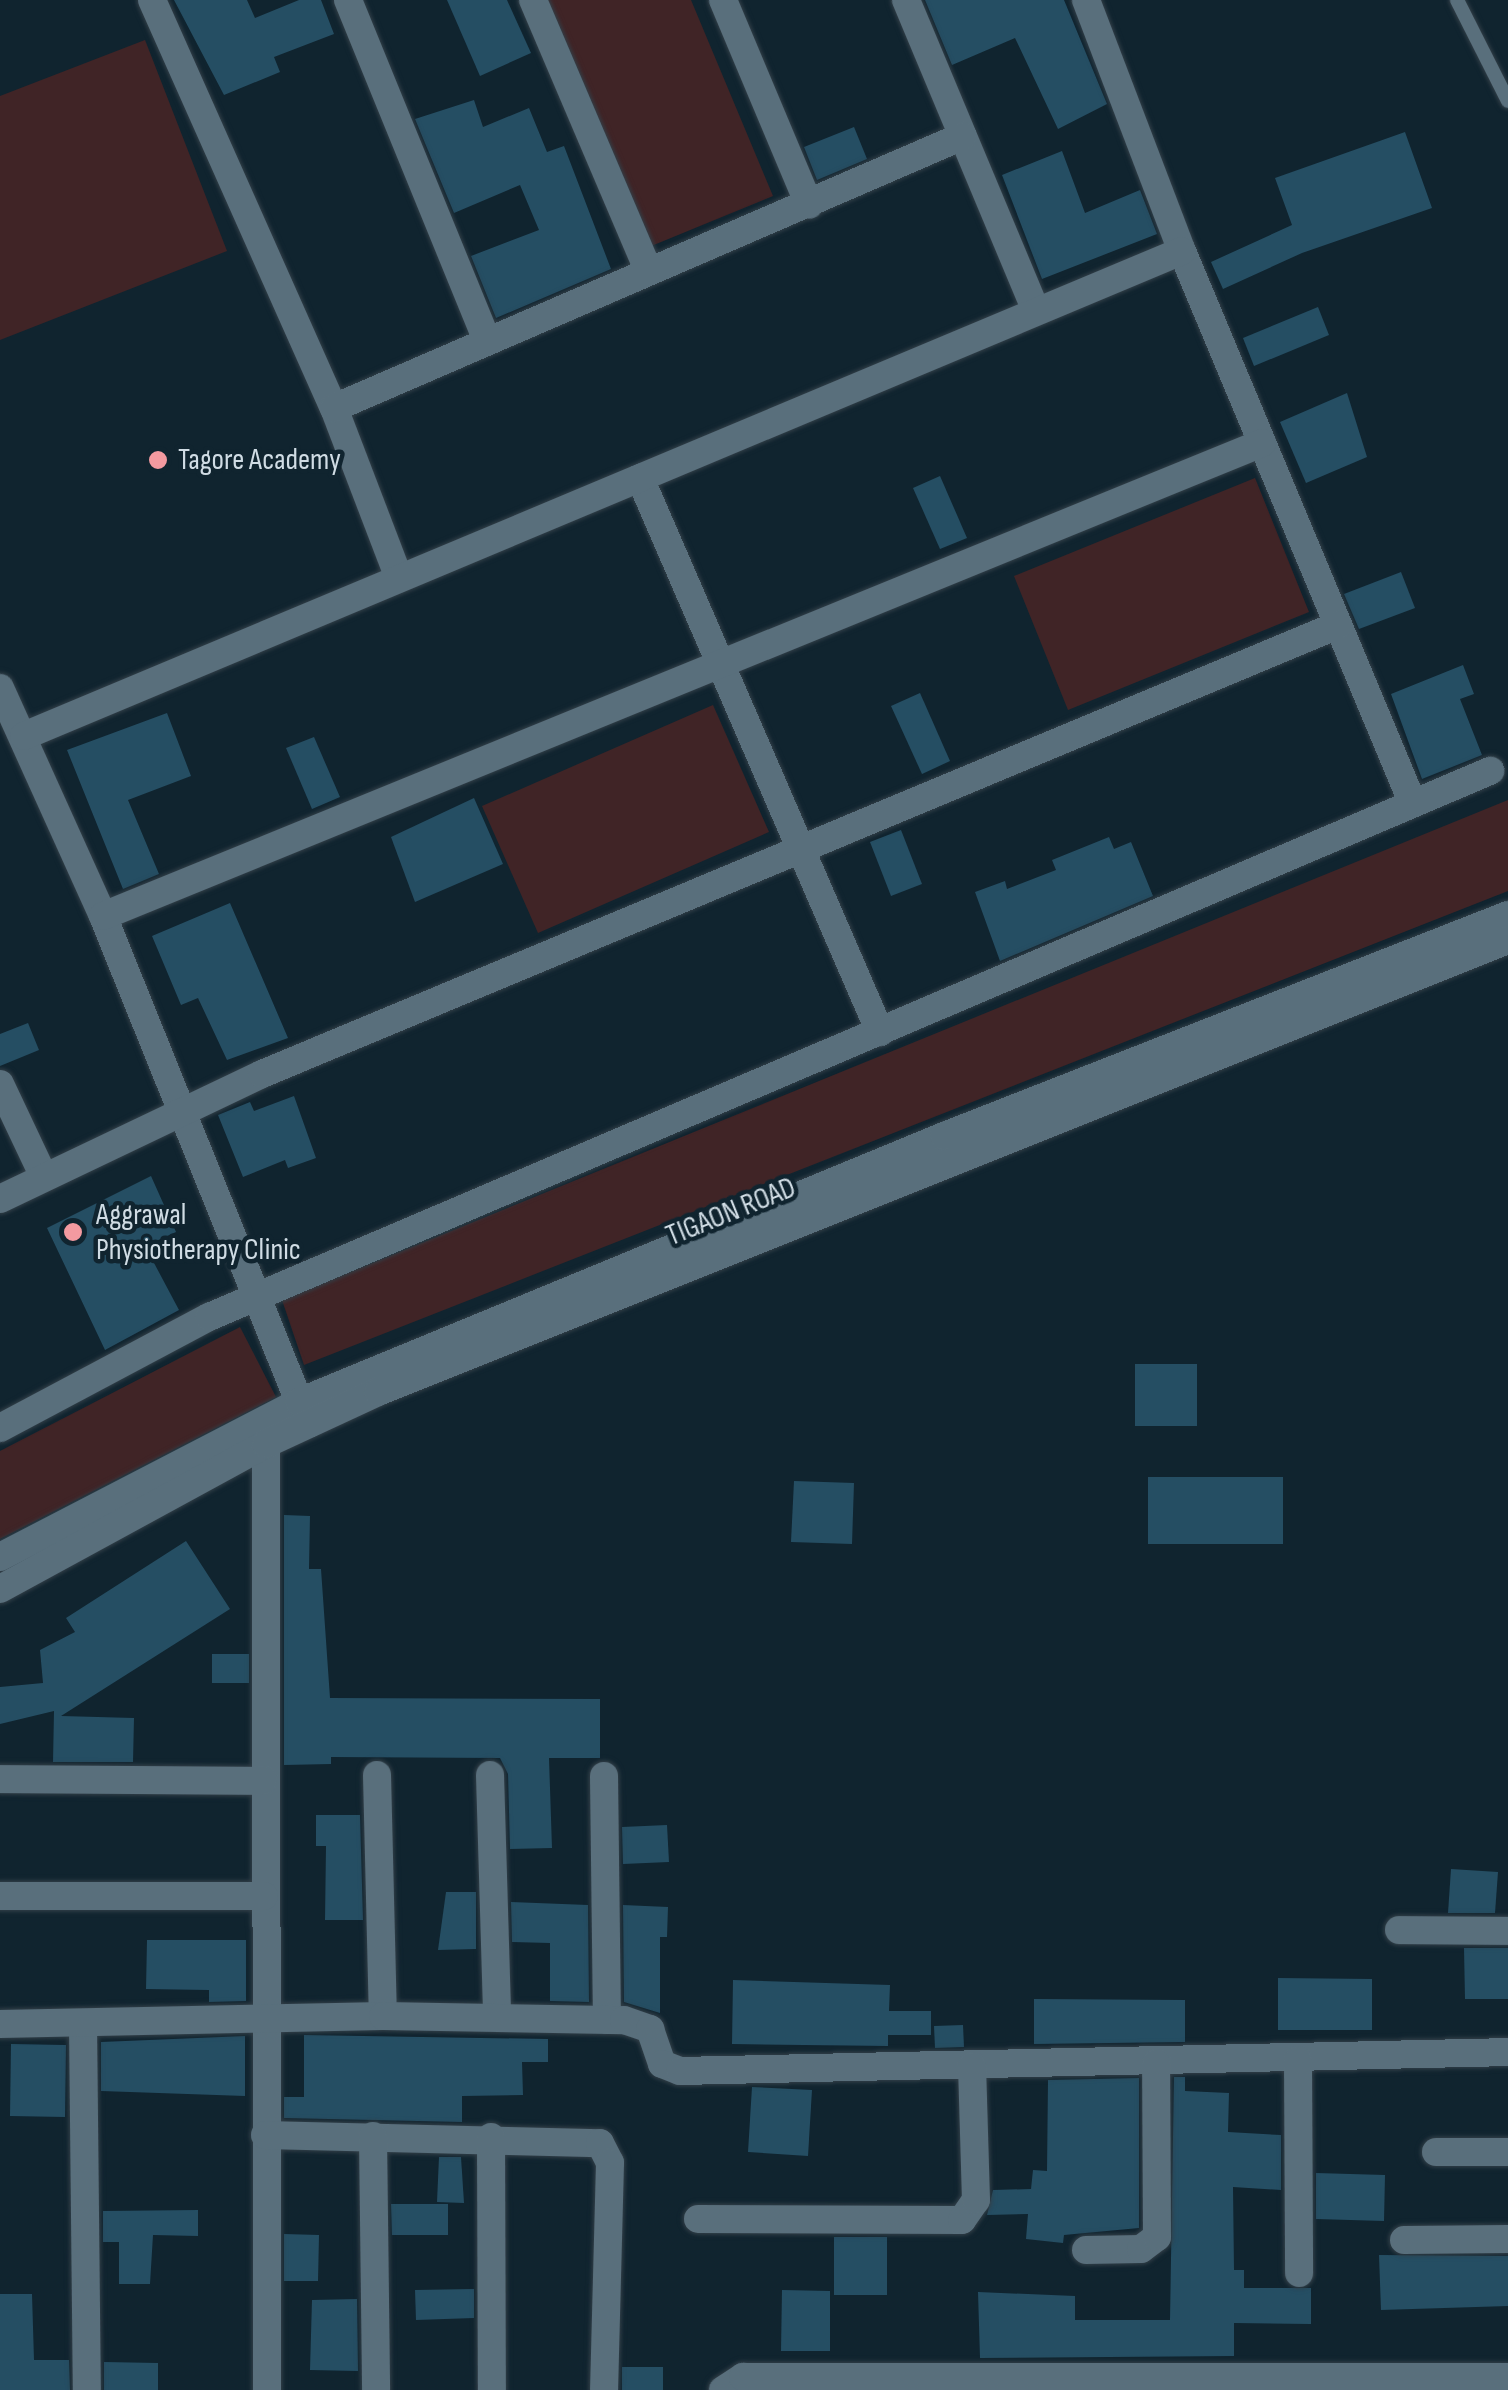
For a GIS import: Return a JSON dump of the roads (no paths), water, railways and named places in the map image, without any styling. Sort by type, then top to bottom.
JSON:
[{"type":"street","points":[[152,0],[334,408],[399,578]]},
{"type":"street","points":[[348,0],[488,341]]},
{"type":"street","points":[[533,0],[648,270]]},
{"type":"street","points":[[723,0],[810,205]]},
{"type":"street","points":[[906,0],[1036,308]]},
{"type":"street","points":[[1086,0],[1182,251],[1413,804]]},
{"type":"street","points":[[334,408],[963,136]]},
{"type":"street","points":[[24,736],[1036,308],[1182,251]]},
{"type":"street","points":[[103,916],[722,668],[1262,443]]},
{"type":"street","points":[[640,478],[880,1032]]},
{"type":"street","points":[[0,1199],[178,1110],[1338,625]]},
{"type":"street","points":[[0,688],[103,916],[178,1110],[304,1413]]},
{"type":"street","points":[[0,1428],[258,1297],[1490,771]]},
{"type":"street","points":[[0,1558],[304,1413],[926,1144],[1508,915]]},
{"type":"street","name":"TIGAON ROAD","points":[[0,1589],[266,1444],[304,1413],[1508,940]]},
{"type":"street","points":[[0,1084],[44,1178]]},
{"type":"street","points":[[266,1444],[263,1781],[267,2390]]},
{"type":"street","points":[[378,1774],[382,2016]]},
{"type":"street","points":[[490,1774],[496,2016]]},
{"type":"street","points":[[604,1776],[607,2020]]},
{"type":"street","points":[[0,1778],[263,1781]]},
{"type":"street","points":[[0,1896],[264,1896]]},
{"type":"street","points":[[1399,1930],[1508,1932]]},
{"type":"street","points":[[0,2024],[382,2016],[607,2020],[645,2024],[662,2064],[680,2071],[1298,2060],[1508,2052]]},
{"type":"street","points":[[83,2023],[87,2390]]},
{"type":"street","points":[[1298,2060],[1299,2272]]},
{"type":"street","points":[[1086,2250],[1141,2249],[1157,2236],[1156,2063]]},
{"type":"street","points":[[698,2219],[962,2220],[976,2200],[972,2066]]},
{"type":"street","points":[[265,2135],[593,2140],[607,2153],[604,2390]]},
{"type":"street","points":[[373,2136],[376,2390]]},
{"type":"street","points":[[491,2138],[492,2390]]},
{"type":"street","points":[[1436,2152],[1508,2152]]},
{"type":"street","points":[[1404,2240],[1508,2239]]},
{"type":"street","points":[[724,2390],[743,2377],[846,2384],[1198,2385],[1508,2377]]},
{"type":"lane","points":[[1457,0],[1508,101]]},
{"type":"place","name":"Tagore Academy","points":[[158,460]]},
{"type":"place","name":"Aggrawal Physiotherapy Clinic","points":[[73,1232]]}]
